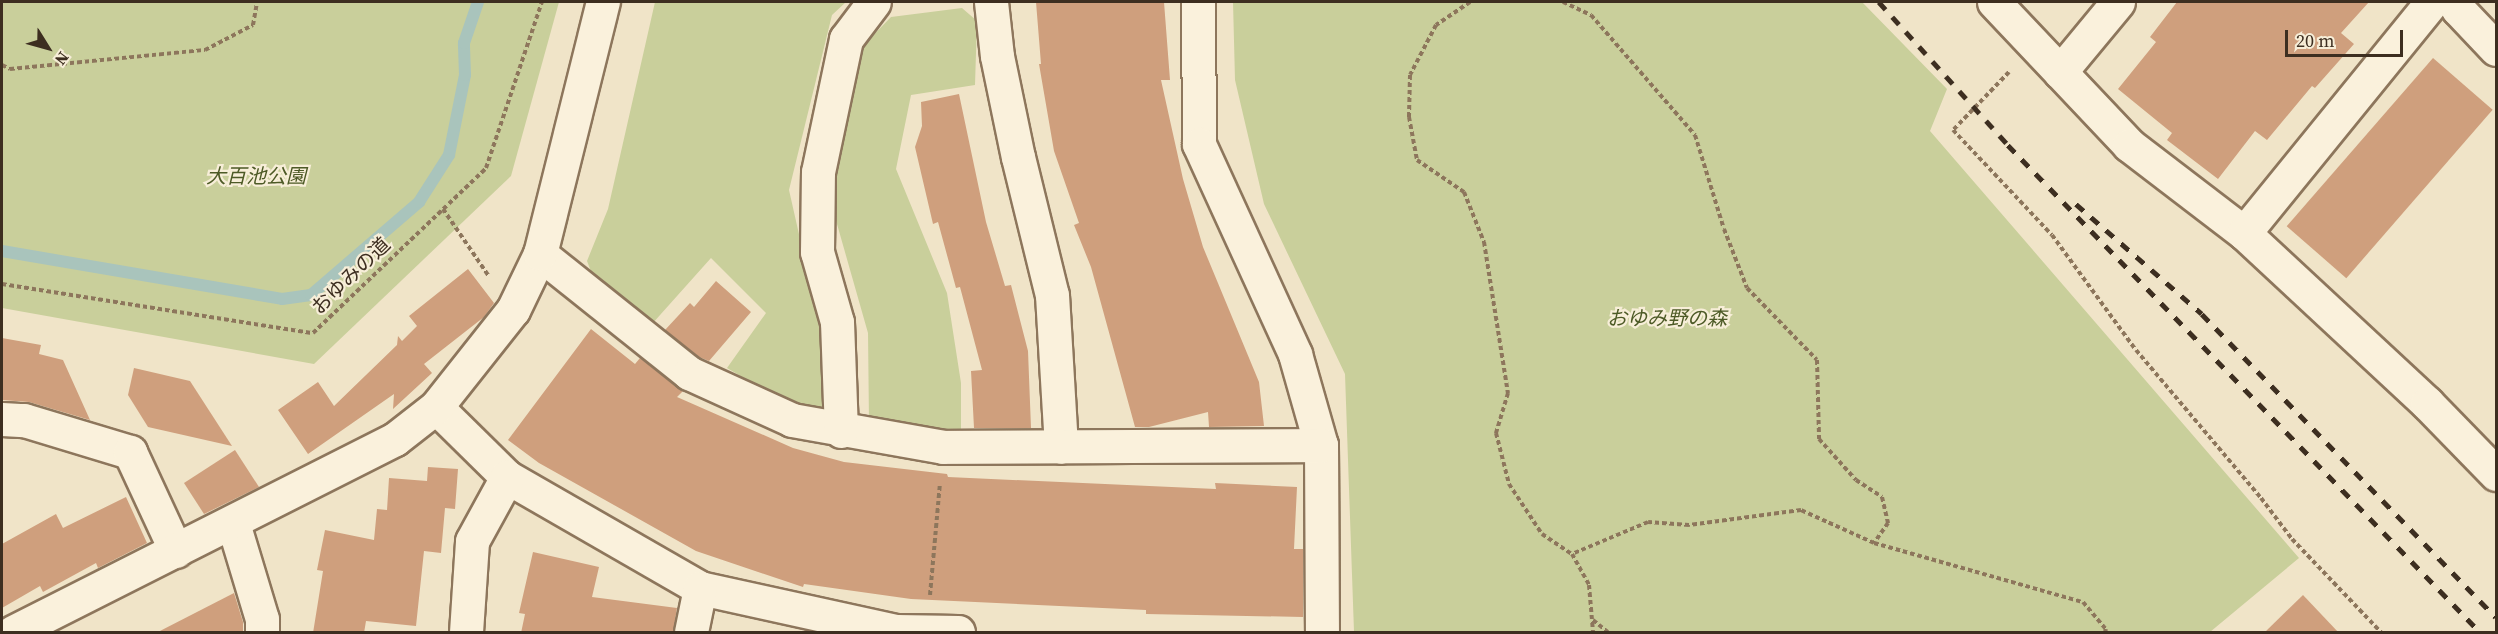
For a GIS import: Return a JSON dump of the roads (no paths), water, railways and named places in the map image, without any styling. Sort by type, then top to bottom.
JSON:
[{"type":"street","points":[[13,633],[395,439],[435,407],[513,310],[540,255],[603,2]]},
{"type":"street","points":[[841,431],[837,322],[817,252],[818,171],[846,39],[874,2]]},
{"type":"street","points":[[991,2],[997,56],[1018,157],[1052,296],[1060,447]]},
{"type":"street","points":[[1198,2],[1199,144],[1295,354],[1321,445],[1322,633]]},
{"type":"street","points":[[1994,2],[2128,146],[2244,233],[2427,404],[2496,474]]},
{"type":"street","points":[[2060,72],[2118,2]]},
{"type":"street","points":[[2244,233],[2432,2]]},
{"type":"street","points":[[2454,2],[2496,49]]},
{"type":"street","points":[[540,255],[689,374],[792,420],[841,431],[943,447],[1321,445]]},
{"type":"street","points":[[435,407],[507,477],[700,588],[906,632],[958,633]]},
{"type":"street","points":[[2,419],[24,420],[130,452],[176,551]]},
{"type":"street","points":[[466,633],[472,541],[507,477]]},
{"type":"street","points":[[233,522],[262,619],[262,633]]},
{"type":"street","points":[[691,633],[700,588]]},
{"type":"waterway","points":[[2,251],[282,299],[311,295],[419,202],[449,155],[465,75],[464,43],[478,2]]},
{"type":"railway","points":[[1879,2],[2008,145],[2480,632]]},
{"type":"railway","points":[[2076,204],[2202,314],[2496,617]]},
{"type":"park label","name":"大百池公園","points":[[256,176]]},
{"type":"park label","name":"おゆみ野の森","points":[[1667,318]]}]
